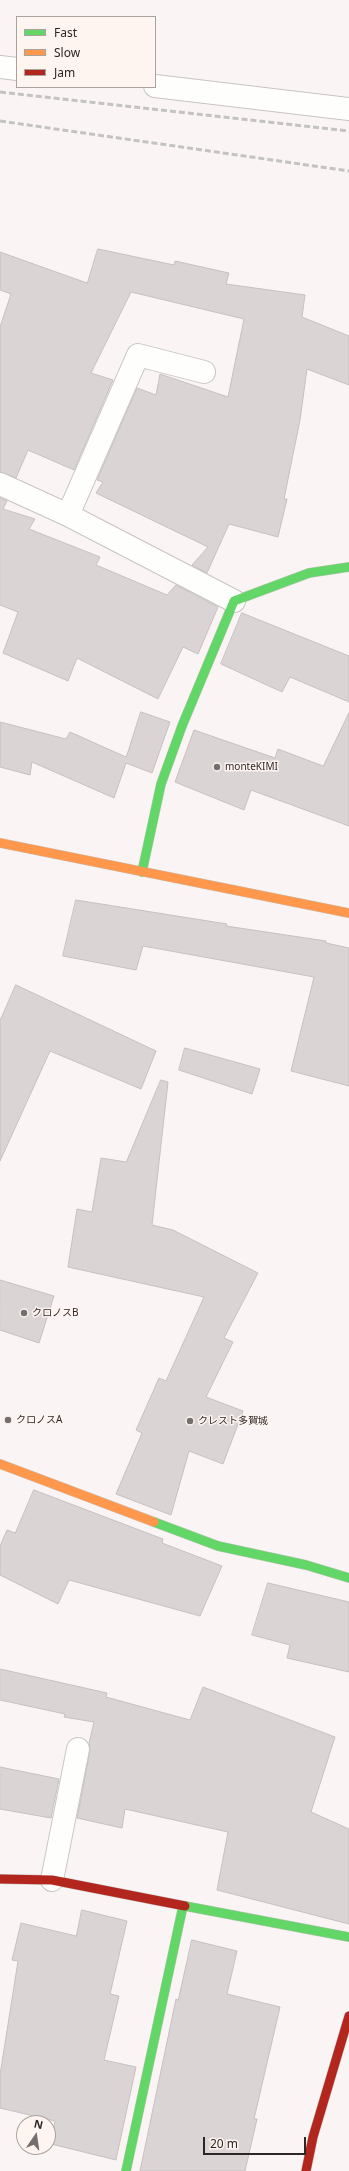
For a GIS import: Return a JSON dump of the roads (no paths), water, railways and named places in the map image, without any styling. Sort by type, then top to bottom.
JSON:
[{"type":"street","points":[[0,67],[16,69]]},
{"type":"street","points":[[156,86],[349,109]]},
{"type":"street","points":[[68,514],[138,355],[204,372]]},
{"type":"street","points":[[0,484],[68,514],[234,601]]},
{"type":"street","points":[[142,872],[161,784],[182,726],[234,601],[309,572],[349,567]]},
{"type":"street","points":[[0,843],[349,913]]},
{"type":"street","points":[[0,1464],[218,1546],[306,1565],[349,1578]]},
{"type":"street","points":[[52,1880],[78,1749]]},
{"type":"street","points":[[0,1879],[52,1880],[349,1937]]},
{"type":"street","points":[[126,2171],[182,1906]]},
{"type":"street","points":[[306,2171],[313,2137],[349,2016]]},
{"type":"railway","points":[[0,92],[349,131]]},
{"type":"railway","points":[[0,121],[349,171]]},
{"type":"place","name":"monteKIMI","points":[[217,767]]},
{"type":"place","name":"クロノスB","points":[[24,1313]]},
{"type":"place","name":"クロノスA","points":[[8,1420]]},
{"type":"place","name":"クレスト多賀城","points":[[190,1421]]}]
